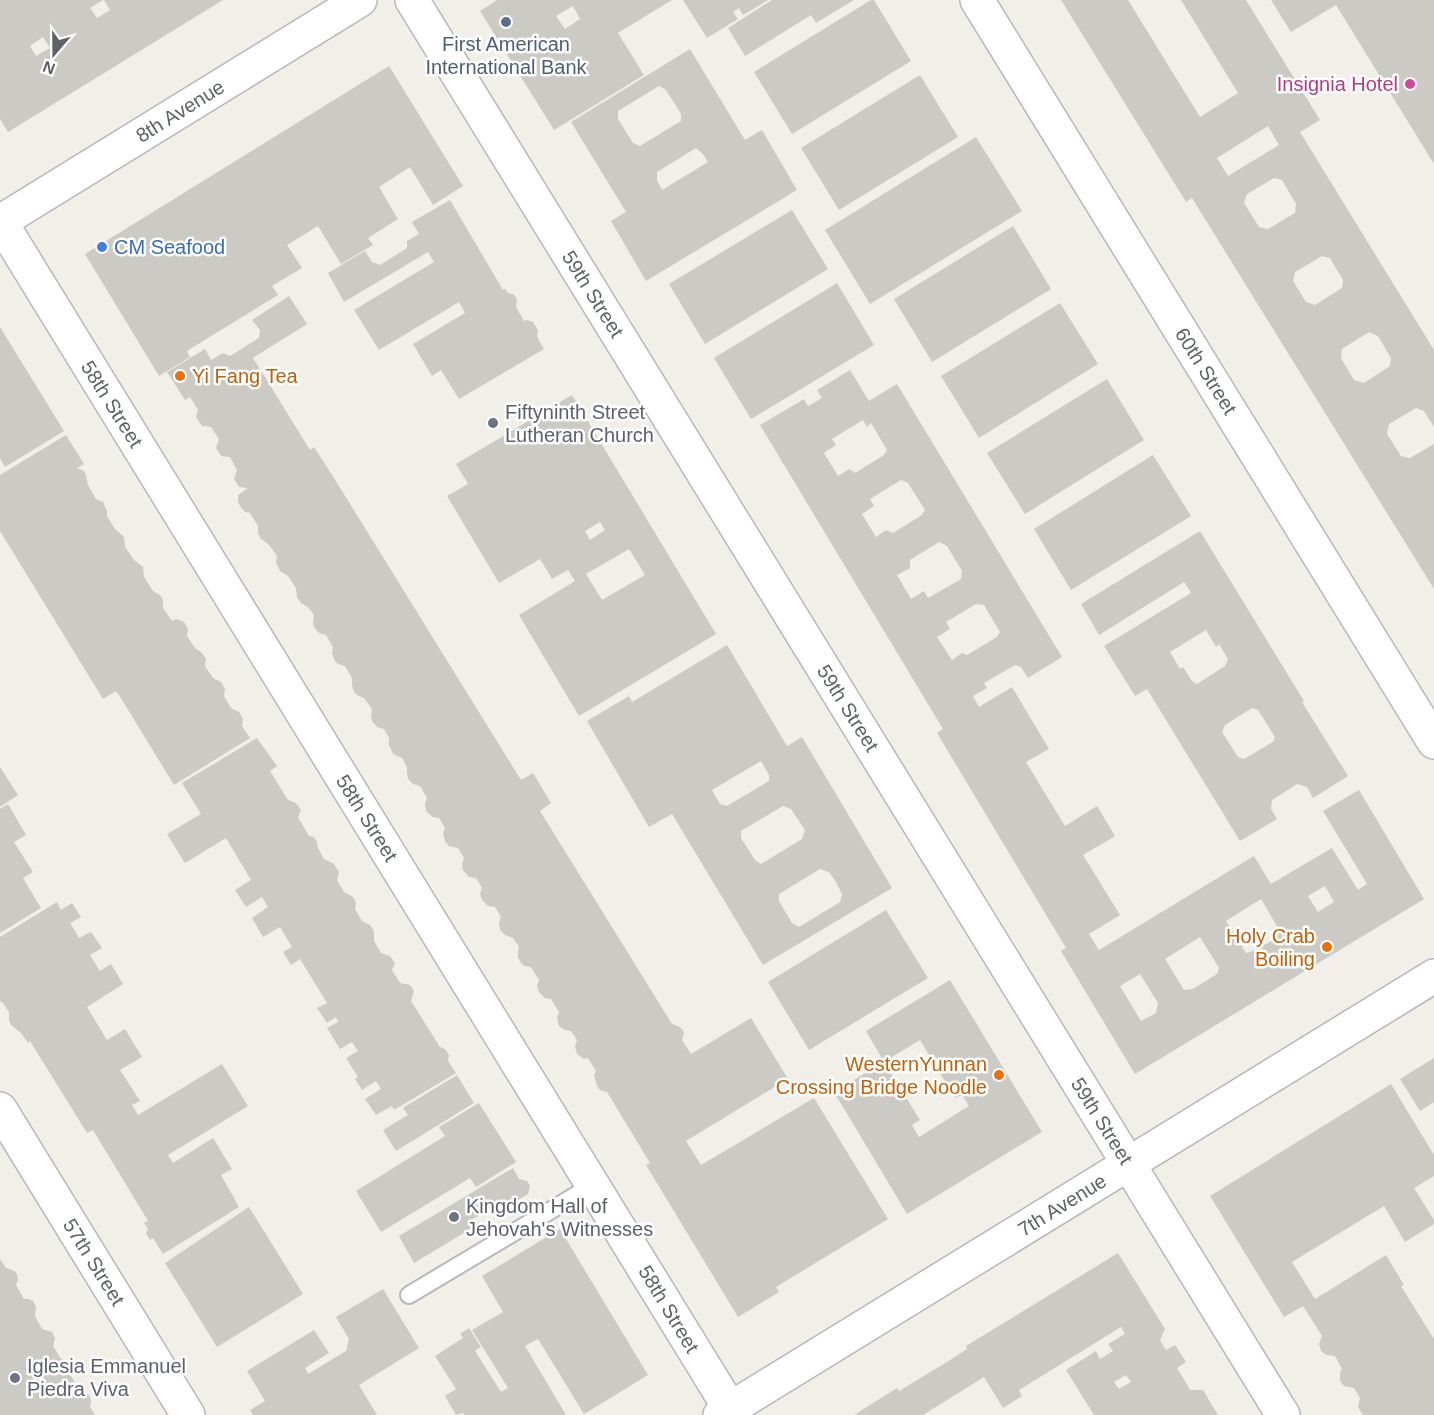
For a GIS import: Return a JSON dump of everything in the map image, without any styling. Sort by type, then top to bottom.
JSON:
[{"type":"street","name":"8th Avenue","points":[[0,221],[360,0]]},
{"type":"street","name":"59th Street","points":[[412,0],[1283,1415]]},
{"type":"street","name":"60th Street","points":[[977,0],[1434,742]]},
{"type":"street","name":"58th Street","points":[[0,221],[593,1185],[728,1413]]},
{"type":"street","name":"7th Avenue","points":[[728,1413],[1434,976]]},
{"type":"street","name":"57th Street","points":[[0,1109],[188,1415]]},
{"type":"lane","points":[[409,1295],[593,1185]]},
{"type":"building","points":[[0,0],[103,0],[90,8],[97,18],[110,10],[104,0],[223,0],[8,132],[0,119]],"holes":[[[43,37],[50,48],[36,56],[30,46]]]},
{"type":"building","points":[[497,0],[672,0],[618,33],[644,75],[554,130],[480,11]],"holes":[[[573,6],[580,19],[565,29],[556,16]]]},
{"type":"building","points":[[683,0],[768,0],[743,15],[739,8],[733,12],[738,19],[707,38]]},
{"type":"building","points":[[772,0],[854,0],[816,23],[811,15],[745,56],[728,28]]},
{"type":"building","points":[[874,0],[911,61],[792,134],[754,72]]},
{"type":"building","points":[[1061,0],[1128,0],[1200,117],[1238,93],[1181,0],[1246,0],[1320,120],[1300,132],[1434,350],[1434,427],[1424,411],[1416,408],[1389,424],[1387,434],[1401,456],[1410,458],[1434,444],[1434,589],[1192,198],[1186,202]],"holes":[[[1268,126],[1279,145],[1228,176],[1217,158]],[[1274,178],[1282,180],[1296,204],[1295,213],[1268,229],[1259,227],[1244,203],[1247,194]],[[1322,256],[1330,258],[1343,280],[1342,288],[1315,305],[1306,302],[1293,281],[1295,272]],[[1369,332],[1378,336],[1391,358],[1390,366],[1364,383],[1354,380],[1341,358],[1342,349]]]},
{"type":"building","name":"Insignia Hotel","points":[[1271,0],[1434,0],[1434,164],[1336,5],[1291,32]]},
{"type":"building","points":[[690,49],[745,140],[762,130],[797,190],[646,281],[611,221],[626,212],[571,122]],"holes":[[[659,86],[666,90],[673,101],[681,114],[681,121],[640,146],[633,143],[618,119],[618,111]],[[696,148],[708,162],[662,190],[657,180],[657,172]]]},
{"type":"building","points":[[389,66],[463,186],[433,205],[410,167],[379,187],[398,219],[368,238],[373,245],[341,264],[318,226],[287,245],[302,268],[272,286],[278,295],[187,351],[190,357],[159,376],[85,254]]},
{"type":"building","points":[[920,75],[958,137],[839,210],[801,148]]},
{"type":"building","points":[[976,137],[1022,211],[870,304],[825,230]]},
{"type":"building","points":[[450,200],[503,290],[513,294],[517,299],[516,307],[524,321],[533,322],[538,330],[537,337],[544,349],[459,399],[441,370],[432,376],[413,344],[465,313],[459,302],[379,350],[354,310],[434,262],[428,252],[344,302],[328,273],[365,251],[372,262],[380,265],[407,248],[407,241],[419,234],[412,222]]},
{"type":"building","points":[[792,210],[828,269],[705,344],[669,284]]},
{"type":"building","points":[[1013,226],[1051,289],[932,362],[894,299]]},
{"type":"building","points":[[837,283],[874,345],[751,419],[714,358]]},
{"type":"building","points":[[289,296],[307,324],[253,358],[310,450],[314,447],[334,478],[521,780],[533,773],[551,803],[540,811],[672,1024],[680,1027],[684,1032],[682,1040],[691,1054],[751,1018],[788,1079],[686,1141],[701,1165],[814,1098],[888,1219],[776,1287],[779,1292],[738,1317],[646,1165],[650,1163],[607,1092],[600,1090],[597,1086],[594,1075],[596,1071],[588,1058],[584,1059],[577,1054],[575,1047],[577,1040],[571,1031],[559,1026],[557,1018],[559,1012],[551,999],[545,998],[539,992],[537,986],[539,980],[531,967],[522,964],[518,958],[519,947],[513,938],[500,930],[501,917],[495,907],[488,906],[482,900],[480,894],[482,888],[476,878],[469,877],[463,870],[464,858],[458,848],[449,846],[443,834],[445,828],[439,818],[433,817],[426,811],[427,798],[420,786],[408,779],[407,767],[402,758],[392,752],[384,729],[377,727],[372,721],[372,709],[364,698],[354,692],[352,678],[345,666],[335,661],[332,654],[333,647],[326,635],[319,633],[314,627],[314,615],[297,598],[296,588],[288,576],[280,571],[276,562],[277,556],[260,538],[258,526],[250,513],[245,512],[240,506],[238,495],[248,488],[239,487],[234,479],[237,470],[230,457],[221,456],[216,448],[219,439],[211,427],[202,426],[196,417],[198,410],[190,397],[185,400],[167,372],[205,349],[211,360],[223,353],[230,356],[259,338],[260,330],[252,320]]},
{"type":"building","points":[[1060,303],[1098,364],[979,438],[941,376]]},
{"type":"building","points":[[0,327],[64,431],[5,467],[0,458]]},
{"type":"building","points":[[850,370],[869,401],[897,384],[1062,657],[1028,678],[1021,667],[1015,665],[984,683],[987,688],[973,696],[979,707],[1012,687],[1049,749],[1026,762],[1065,826],[1097,806],[1115,836],[1083,855],[1120,915],[1089,934],[1099,950],[1254,856],[1271,884],[1332,848],[1358,890],[1367,884],[1323,811],[1359,790],[1424,899],[1135,1074],[1061,951],[1066,948],[937,733],[943,729],[760,425],[804,399],[808,406],[822,398],[817,390]],"holes":[[[863,420],[867,427],[871,423],[887,450],[884,455],[855,473],[849,469],[838,476],[824,453],[836,445],[832,439]],[[901,480],[908,483],[925,510],[922,515],[893,533],[886,530],[876,537],[862,514],[874,506],[870,499]],[[939,542],[947,546],[962,571],[961,579],[928,598],[924,591],[911,599],[897,575],[910,568],[910,560]],[[976,604],[984,605],[1000,632],[997,637],[967,655],[962,653],[952,660],[937,637],[950,629],[946,622]],[[1325,886],[1334,902],[1318,912],[1308,896]],[[1261,899],[1280,931],[1277,938],[1246,953],[1226,921]],[[1200,937],[1219,968],[1217,974],[1193,989],[1184,990],[1165,959]],[[1140,974],[1158,1003],[1156,1013],[1141,1021],[1120,986]]]},
{"type":"building","points":[[1107,379],[1144,440],[1025,514],[987,453]]},
{"type":"building","points":[[572,395],[716,634],[579,716],[519,615],[575,581],[568,570],[552,579],[540,559],[499,583],[447,496],[468,484],[456,464]],"holes":[[[600,522],[605,530],[590,540],[585,531]],[[629,549],[645,575],[602,600],[586,574]]]},
{"type":"building","points":[[66,435],[84,464],[77,468],[84,471],[88,485],[96,499],[103,502],[107,516],[115,529],[124,537],[125,547],[134,560],[143,567],[144,577],[153,591],[161,596],[163,608],[172,621],[176,619],[184,622],[188,629],[187,636],[206,659],[205,666],[213,678],[221,682],[225,689],[224,696],[231,708],[239,712],[243,719],[242,726],[250,738],[174,785],[116,691],[103,699],[0,531],[0,475]]},
{"type":"building","points":[[1153,455],[1191,516],[1071,590],[1034,529]]},
{"type":"building","points":[[1200,531],[1348,776],[1313,798],[1307,787],[1297,784],[1272,800],[1271,809],[1277,819],[1240,841],[1147,689],[1135,696],[1104,646],[1191,593],[1184,582],[1099,635],[1081,604]],"holes":[[[1206,630],[1216,647],[1219,644],[1228,659],[1225,666],[1197,684],[1192,681],[1183,667],[1180,669],[1170,652]],[[1252,708],[1258,710],[1275,737],[1273,742],[1244,759],[1238,757],[1222,732],[1225,725]]]},
{"type":"building","points":[[727,645],[787,746],[802,737],[892,888],[763,965],[672,814],[649,827],[587,721],[629,696],[632,702]],"holes":[[[761,761],[769,775],[769,781],[727,806],[720,804],[712,790]],[[783,806],[791,809],[805,830],[802,839],[761,864],[755,860],[741,838],[741,831]],[[820,869],[829,872],[842,894],[840,902],[799,927],[792,923],[779,901],[779,894]]]},
{"type":"building","points":[[257,738],[277,766],[270,771],[288,800],[296,803],[301,810],[298,817],[309,836],[314,837],[324,859],[334,864],[339,872],[337,880],[344,892],[353,897],[356,903],[355,909],[362,921],[370,925],[374,931],[374,941],[381,953],[390,956],[395,963],[392,970],[400,983],[410,985],[414,991],[411,1001],[440,1047],[445,1049],[449,1055],[448,1061],[456,1073],[394,1110],[392,1106],[376,1115],[365,1099],[381,1089],[376,1081],[362,1090],[355,1079],[358,1077],[346,1058],[358,1051],[352,1042],[340,1049],[327,1028],[338,1022],[336,1017],[327,1023],[317,1008],[327,1003],[300,959],[291,965],[283,952],[292,947],[280,927],[263,937],[252,918],[268,907],[262,897],[246,907],[235,890],[251,880],[226,838],[185,863],[167,834],[201,814],[182,783]]},
{"type":"building","points":[[0,767],[18,795],[0,807]]},
{"type":"building","points":[[8,804],[26,835],[14,842],[33,872],[23,878],[41,908],[0,933],[0,809]]},
{"type":"building","points":[[57,902],[61,910],[72,903],[81,917],[70,923],[79,938],[91,932],[102,948],[90,955],[100,971],[111,964],[123,984],[87,1007],[107,1040],[125,1029],[142,1057],[120,1070],[140,1101],[132,1105],[138,1115],[222,1064],[248,1106],[168,1155],[173,1163],[213,1138],[232,1169],[221,1175],[239,1207],[163,1254],[153,1238],[150,1240],[146,1233],[148,1229],[144,1223],[148,1221],[93,1130],[87,1133],[30,1041],[28,1043],[11,1025],[9,1012],[0,1001],[0,937]]},
{"type":"building","points":[[886,910],[928,978],[809,1050],[768,982]]},
{"type":"building","points":[[950,980],[1042,1132],[907,1214],[834,1092],[884,1062],[866,1031]],"holes":[[[920,1040],[955,1098],[962,1095],[969,1106],[919,1137],[912,1125],[920,1120],[884,1062]]]},
{"type":"building","points":[[1434,1058],[1434,1102],[1420,1111],[1400,1079]]},
{"type":"building","points":[[457,1075],[474,1103],[396,1151],[383,1130],[408,1115],[403,1108]]},
{"type":"building","points":[[1391,1084],[1434,1155],[1434,1176],[1414,1188],[1434,1220],[1434,1224],[1405,1242],[1384,1206],[1292,1262],[1315,1299],[1386,1255],[1404,1285],[1401,1286],[1434,1339],[1434,1415],[1363,1415],[1358,1407],[1360,1398],[1354,1388],[1344,1386],[1340,1381],[1342,1369],[1335,1356],[1326,1355],[1321,1351],[1319,1344],[1322,1336],[1303,1306],[1284,1317],[1210,1196]]},
{"type":"building","points":[[479,1103],[516,1162],[476,1187],[470,1178],[381,1232],[356,1191],[445,1136],[439,1127]]},
{"type":"building","name":"Kingdom Hall of Jehovah's Witnesses","points":[[513,1168],[519,1179],[527,1181],[530,1186],[528,1194],[499,1212],[495,1206],[468,1222],[472,1228],[414,1263],[399,1236]]},
{"type":"building","points":[[249,1207],[303,1294],[217,1347],[165,1263]]},
{"type":"building","points":[[560,1229],[648,1375],[584,1414],[538,1339],[525,1346],[566,1415],[464,1415],[463,1413],[456,1415],[445,1396],[456,1389],[435,1356],[463,1338],[460,1334],[469,1328],[481,1347],[475,1351],[501,1392],[508,1388],[472,1330],[503,1312],[482,1276]]},
{"type":"building","points":[[1118,1253],[1165,1329],[1160,1340],[1166,1350],[1175,1345],[1186,1362],[1177,1368],[1190,1390],[1203,1390],[1218,1415],[1094,1415],[1066,1370],[1096,1351],[1100,1359],[1113,1351],[1108,1344],[1125,1334],[1121,1327],[1019,1390],[1022,1396],[1003,1408],[984,1377],[923,1415],[854,1415],[897,1388],[899,1391],[947,1362],[967,1349],[966,1346]],"holes":[[[1126,1375],[1131,1382],[1119,1389],[1114,1382]]]},
{"type":"building","points":[[0,1259],[6,1268],[15,1271],[18,1280],[16,1285],[24,1299],[33,1301],[36,1307],[35,1316],[42,1329],[52,1332],[55,1338],[53,1346],[61,1359],[68,1360],[72,1365],[74,1371],[71,1376],[79,1389],[84,1390],[90,1397],[90,1407],[95,1415],[0,1415]]},
{"type":"building","points":[[383,1289],[419,1348],[359,1385],[377,1415],[253,1415],[250,1410],[265,1401],[247,1371],[314,1330],[329,1353],[305,1368],[308,1374],[346,1351],[349,1339],[336,1317]]},
{"type":"place","name":"First American International Bank","points":[[506,22]]},
{"type":"place","name":"Insignia Hotel","points":[[1410,84]]},
{"type":"place","name":"CM Seafood","points":[[102,247]]},
{"type":"place","name":"Yi Fang Tea","points":[[180,376]]},
{"type":"place","name":"Fiftyninth Street Lutheran Church","points":[[493,423]]},
{"type":"place","name":"Holy Crab Boiling","points":[[1327,947]]},
{"type":"place","name":"WesternYunnan Crossing Bridge Noodle","points":[[999,1075]]},
{"type":"place","name":"Kingdom Hall of Jehovah's Witnesses","points":[[454,1217]]},
{"type":"place","name":"Iglesia Emmanuel Piedra Viva","points":[[15,1378]]}]
